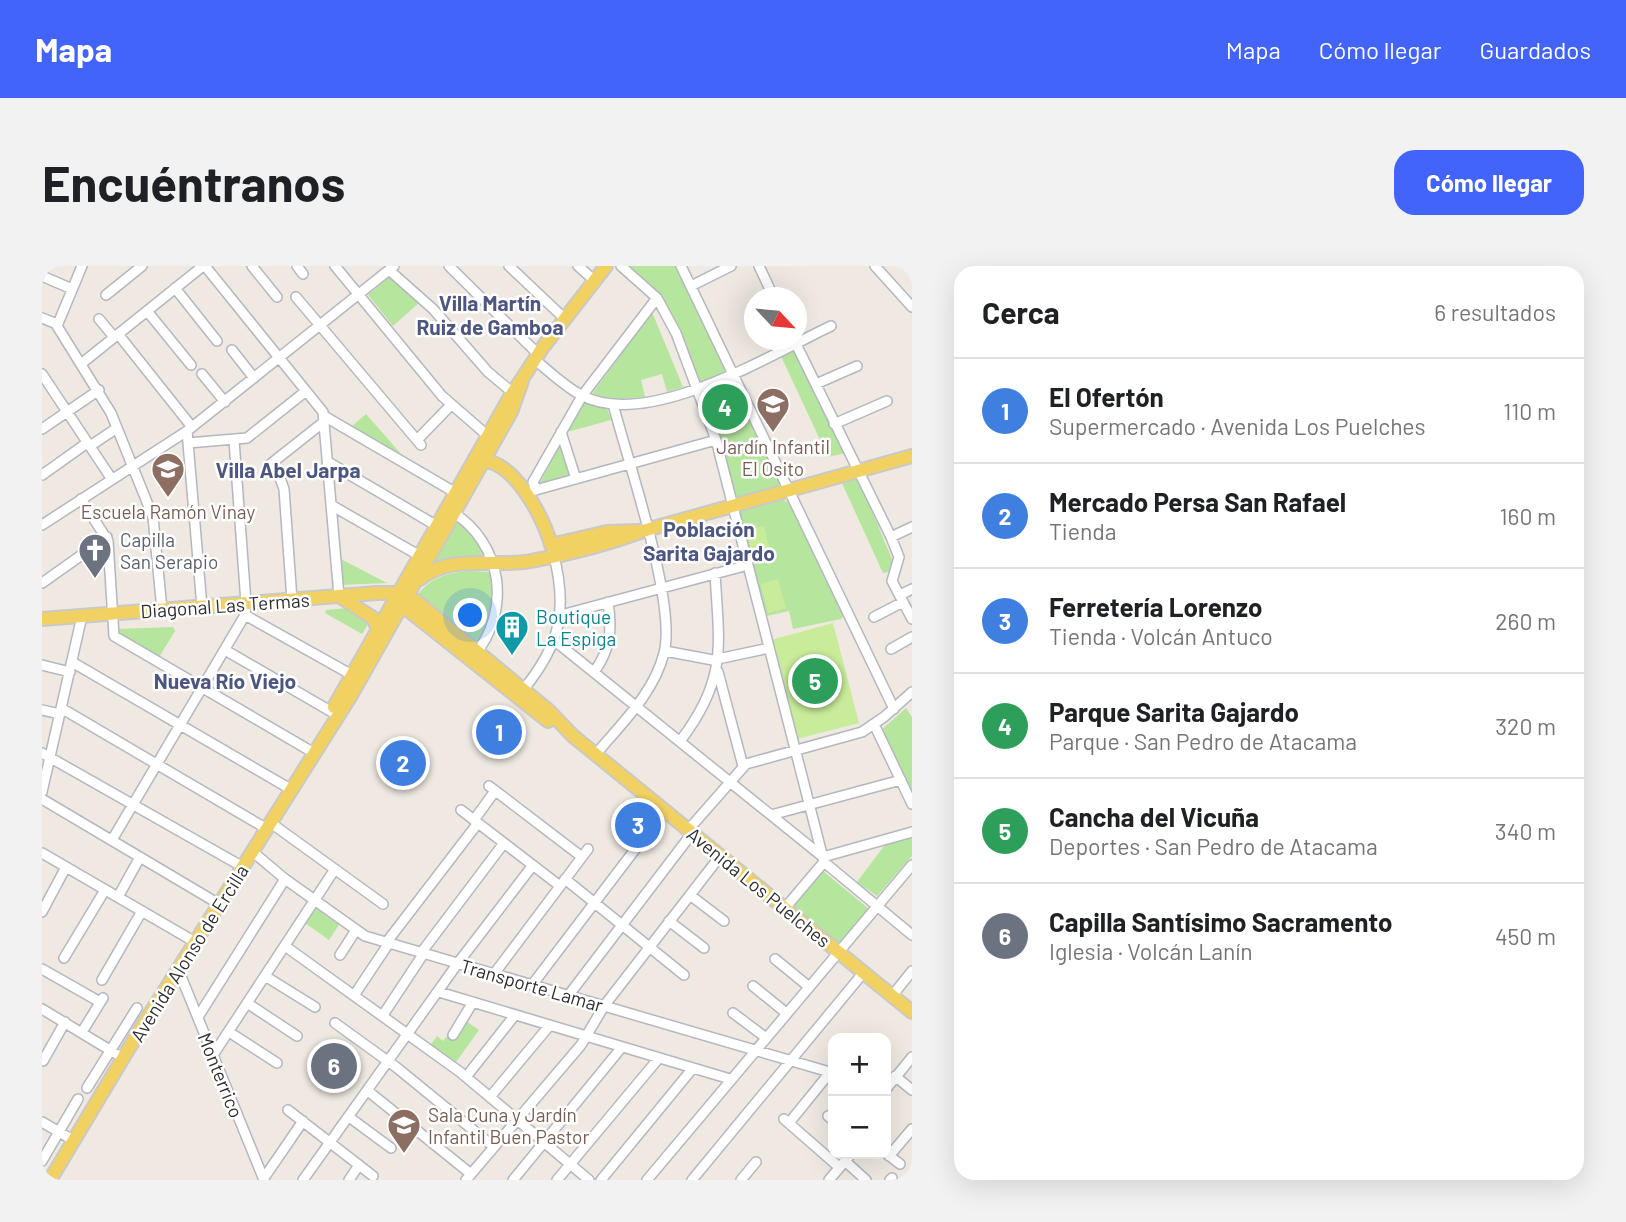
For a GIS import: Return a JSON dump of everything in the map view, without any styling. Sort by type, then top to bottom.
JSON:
[{"type":"main road","name":"Avenida Alonso de Ercilla","points":[[328,727],[332,712],[378,629],[415,584],[478,462],[488,436],[513,393],[536,356],[606,266]]},
{"type":"main road","name":"Avenida Alonso de Ercilla","points":[[50,1180],[122,1058],[292,790],[328,727],[350,697],[420,556],[437,526],[451,511],[456,493],[511,412],[522,381]]},
{"type":"main road","points":[[415,584],[444,566],[520,563],[607,532],[644,530],[911,459]]},
{"type":"main road","points":[[478,462],[505,473],[531,491],[553,551]]},
{"type":"main road","name":"Diagonal Las Termas","points":[[42,619],[202,607],[246,609],[292,600],[375,593],[401,598]]},
{"type":"main road","points":[[339,596],[373,618],[378,629]]},
{"type":"main road","name":"Avenida Los Puelches","points":[[401,598],[523,690],[573,736],[912,1012]]},
{"type":"main road","name":"Avenida Los Puelches","points":[[475,655],[559,730],[573,736]]},
{"type":"street","points":[[57,324],[82,266]]},
{"type":"street","points":[[106,295],[142,266]]},
{"type":"street","points":[[81,364],[204,266],[325,418],[422,470],[456,493]]},
{"type":"street","points":[[253,266],[277,296]]},
{"type":"street","points":[[335,266],[451,405],[488,436]]},
{"type":"street","points":[[449,266],[536,356],[582,396],[612,404],[642,404],[697,388],[778,350]]},
{"type":"street","points":[[509,266],[565,318]]},
{"type":"street","points":[[579,266],[595,281]]},
{"type":"street","points":[[621,266],[657,298],[676,332],[716,440],[824,859]]},
{"type":"street","points":[[681,266],[894,709]]},
{"type":"street","points":[[691,285],[731,266]]},
{"type":"street","points":[[760,266],[769,287]]},
{"type":"street","points":[[875,266],[912,307]]},
{"type":"street","points":[[42,525],[190,429],[359,295],[387,269],[433,309],[488,372],[513,393]]},
{"type":"street","points":[[42,276],[72,289]]},
{"type":"street","points":[[175,288],[217,341]]},
{"type":"street","points":[[296,297],[419,443],[451,405]]},
{"type":"street","points":[[657,298],[582,396],[533,482],[531,491],[716,440]]},
{"type":"street","points":[[147,311],[191,365]]},
{"type":"street","points":[[42,318],[57,324],[99,390],[133,464],[154,523],[162,610]]},
{"type":"street","points":[[99,319],[116,336],[190,429],[188,443],[202,607]]},
{"type":"street","points":[[807,336],[831,326]]},
{"type":"street","points":[[232,350],[254,378]]},
{"type":"street","points":[[799,350],[891,537],[899,559],[892,581],[912,618]]},
{"type":"street","points":[[816,384],[857,366]]},
{"type":"street","points":[[202,374],[225,402]]},
{"type":"street","points":[[43,380],[111,478]]},
{"type":"street","points":[[42,429],[99,390]]},
{"type":"street","points":[[188,443],[234,440],[250,436],[306,391]]},
{"type":"street","points":[[834,424],[887,401]]},
{"type":"street","points":[[596,754],[637,706],[654,679],[665,651],[666,615],[661,588],[612,404]]},
{"type":"street","points":[[325,418],[339,596]]},
{"type":"street","points":[[292,600],[284,489],[280,478],[268,466],[325,418]]},
{"type":"street","points":[[42,475],[117,428]]},
{"type":"street","points":[[561,432],[576,479]]},
{"type":"street","points":[[112,840],[203,688],[246,609],[234,440]]},
{"type":"street","points":[[328,462],[437,526]]},
{"type":"street","points":[[81,499],[107,537],[115,614],[114,636],[314,753]]},
{"type":"street","points":[[331,505],[420,556]]},
{"type":"street","points":[[451,511],[478,535],[494,563],[499,585],[497,612],[475,655]]},
{"type":"street","points":[[891,537],[912,527]]},
{"type":"street","points":[[42,583],[107,537]]},
{"type":"street","points":[[523,690],[541,667],[555,641],[561,615],[560,583],[553,551]]},
{"type":"street","points":[[561,615],[748,565]]},
{"type":"street","points":[[681,740],[706,699],[718,671],[720,659],[715,573]]},
{"type":"street","points":[[874,617],[912,589]]},
{"type":"street","points":[[594,672],[608,648],[611,627],[608,602]]},
{"type":"street","points":[[246,609],[352,676]]},
{"type":"street","points":[[42,792],[46,754],[61,711],[82,616]]},
{"type":"street","points":[[891,649],[912,637]]},
{"type":"street","points":[[555,641],[681,740],[912,935]]},
{"type":"street","points":[[665,651],[720,659],[769,648]]},
{"type":"street","points":[[225,650],[332,712]]},
{"type":"street","points":[[42,665],[71,667],[181,725],[292,790]]},
{"type":"street","points":[[718,671],[743,766]]},
{"type":"street","points":[[568,996],[729,780],[743,766],[853,735],[874,724],[912,692]]},
{"type":"street","points":[[42,710],[61,711],[269,826],[383,904]]},
{"type":"street","points":[[874,724],[912,804]]},
{"type":"street","points":[[46,754],[243,867]]},
{"type":"street","points":[[771,815],[901,780]]},
{"type":"street","points":[[355,994],[387,943],[476,821],[492,789],[585,853],[494,974]]},
{"type":"street","points":[[42,799],[219,904]]},
{"type":"street","points":[[461,810],[533,865],[594,903],[684,975]]},
{"type":"street","points":[[532,985],[665,810]]},
{"type":"street","points":[[785,908],[824,859],[912,832]]},
{"type":"street","points":[[383,1015],[422,953],[504,843]]},
{"type":"street","name":"Transporte Lamar","points":[[253,852],[285,880],[356,930],[387,943],[828,1070]]},
{"type":"street","points":[[42,853],[195,942]]},
{"type":"street","points":[[368,1091],[469,1177],[586,1036],[604,1006],[721,855]]},
{"type":"street","points":[[118,897],[140,857]]},
{"type":"street","points":[[303,1180],[410,1035],[458,963],[533,865]]},
{"type":"street","points":[[42,912],[66,867]]},
{"type":"street","points":[[647,1180],[837,950],[911,867]]},
{"type":"street","points":[[213,1055],[335,869]]},
{"type":"street","points":[[198,1017],[285,880]]},
{"type":"street","points":[[64,958],[105,890]]},
{"type":"street","points":[[690,895],[724,921]]},
{"type":"street","points":[[102,980],[142,911]]},
{"type":"street","points":[[669,922],[704,948]]},
{"type":"street","points":[[340,955],[356,930]]},
{"type":"street","points":[[285,946],[466,1076],[589,1180]]},
{"type":"street","points":[[775,960],[808,986]]},
{"type":"street","points":[[42,969],[102,1000],[82,1032]]},
{"type":"street","name":"Monterrico","points":[[178,969],[264,1179]]},
{"type":"street","points":[[892,996],[912,971]]},
{"type":"street","points":[[692,1180],[864,972]]},
{"type":"street","points":[[265,976],[315,1007]]},
{"type":"street","points":[[753,986],[785,1012]]},
{"type":"street","points":[[439,992],[730,1079]]},
{"type":"street","points":[[453,1035],[474,1002]]},
{"type":"street","points":[[247,1003],[297,1036]]},
{"type":"street","points":[[87,1088],[137,1008]]},
{"type":"street","points":[[42,1009],[122,1058]]},
{"type":"street","points":[[733,1013],[765,1037]]},
{"type":"street","points":[[466,1076],[515,1014]]},
{"type":"street","points":[[43,1060],[65,1022]]},
{"type":"street","points":[[335,1023],[389,1062],[494,1147]]},
{"type":"street","points":[[490,1097],[550,1025]]},
{"type":"street","points":[[229,1032],[277,1063]]},
{"type":"street","points":[[513,1180],[622,1047]]},
{"type":"street","points":[[891,1082],[912,1057]]},
{"type":"street","points":[[557,1180],[659,1058]]},
{"type":"street","points":[[601,1180],[693,1068]]},
{"type":"street","points":[[828,1075],[786,1121],[845,1161],[866,1180]]},
{"type":"street","points":[[895,1076],[912,1090]]},
{"type":"street","points":[[42,1161],[78,1099]]},
{"type":"street","points":[[288,1110],[373,1176]]},
{"type":"street","points":[[349,1117],[391,1148]]},
{"type":"street","points":[[264,1179],[303,1121]]},
{"type":"street","points":[[42,1122],[73,1140]]},
{"type":"street","points":[[891,1151],[912,1129]]},
{"type":"street","points":[[891,1156],[900,1164]]},
{"type":"street","points":[[829,1180],[845,1161]]},
{"type":"street","points":[[741,1180],[756,1162]]},
{"type":"street","points":[[349,1180],[359,1165]]},
{"type":"green space","points":[[629,266],[677,266],[781,483],[734,499],[681,331],[660,293]]},
{"type":"green space","points":[[391,276],[420,302],[393,326],[368,295]]},
{"type":"green space","points":[[652,312],[683,387],[667,392],[662,374],[641,380],[645,397],[615,399],[592,394]]},
{"type":"green space","points":[[796,350],[846,453],[828,457],[780,354]]},
{"type":"green space","points":[[585,400],[607,409],[611,420],[567,432]]},
{"type":"green space","points":[[366,414],[401,454],[351,427]]},
{"type":"green space","points":[[564,438],[571,476],[540,483]]},
{"type":"green space","points":[[857,476],[892,559],[889,572],[883,573],[841,481]]},
{"type":"green space","points":[[783,500],[790,503],[845,614],[841,619],[793,629],[789,611],[767,616],[739,516],[741,511]]},
{"type":"green space","points":[[458,521],[472,534],[487,556],[432,567],[431,563],[453,522]]},
{"type":"green space","points":[[764,526],[771,555],[753,559],[746,530]]},
{"type":"green space","points":[[337,557],[387,583],[340,585]]},
{"type":"green space","points":[[468,571],[491,572],[493,581],[492,609],[487,628],[478,644],[418,594],[440,577]]},
{"type":"green space","points":[[778,579],[786,608],[768,613],[761,584]]},
{"type":"green space","points":[[347,608],[370,621],[362,634],[325,613],[326,610]]},
{"type":"green space","points":[[833,623],[859,723],[797,739],[771,640]]},
{"type":"green space","points":[[173,627],[175,631],[158,659],[116,635],[116,629]]},
{"type":"green space","points":[[906,708],[912,717],[912,796],[880,731]]},
{"type":"green space","points":[[912,835],[912,856],[877,896],[857,882],[887,842]]},
{"type":"green space","points":[[823,871],[869,909],[838,947],[792,909]]},
{"type":"green space","points":[[315,908],[339,925],[329,940],[305,923]]},
{"type":"green space","points":[[466,1021],[479,1030],[454,1065],[429,1047],[437,1036],[443,1041],[448,1035],[453,1038]]},
{"type":"place","name":"Parque Sarita Gajardo","points":[[725,407]]},
{"type":"place","name":"Jardín Infantil El Osito","points":[[773,434]]},
{"type":"place","name":"Escuela Ramón Vinay","points":[[168,499]]},
{"type":"place","name":"Capilla San Serapio","points":[[95,580]]},
{"type":"place","name":"Boutique La Espiga","points":[[512,657]]},
{"type":"place","name":"Cancha del Vicuña","points":[[815,681]]},
{"type":"place","name":"El Ofertón","points":[[499,732]]},
{"type":"place","name":"Mercado Persa San Rafael","points":[[403,763]]},
{"type":"place","name":"Ferretería Lorenzo","points":[[638,825]]},
{"type":"place","name":"Capilla Santísimo Sacramento","points":[[334,1066]]},
{"type":"place","name":"Sala Cuna y Jardín Infantil Buen Pastor","points":[[404,1155]]},
{"type":"district","name":"Villa Martín Ruiz de Gamboa","points":[[490,314]]},
{"type":"district","name":"Villa Abel Jarpa","points":[[288,469]]},
{"type":"district","name":"Población Sarita Gajardo","points":[[709,540]]},
{"type":"district","name":"Nueva Río Viejo","points":[[225,680]]}]
